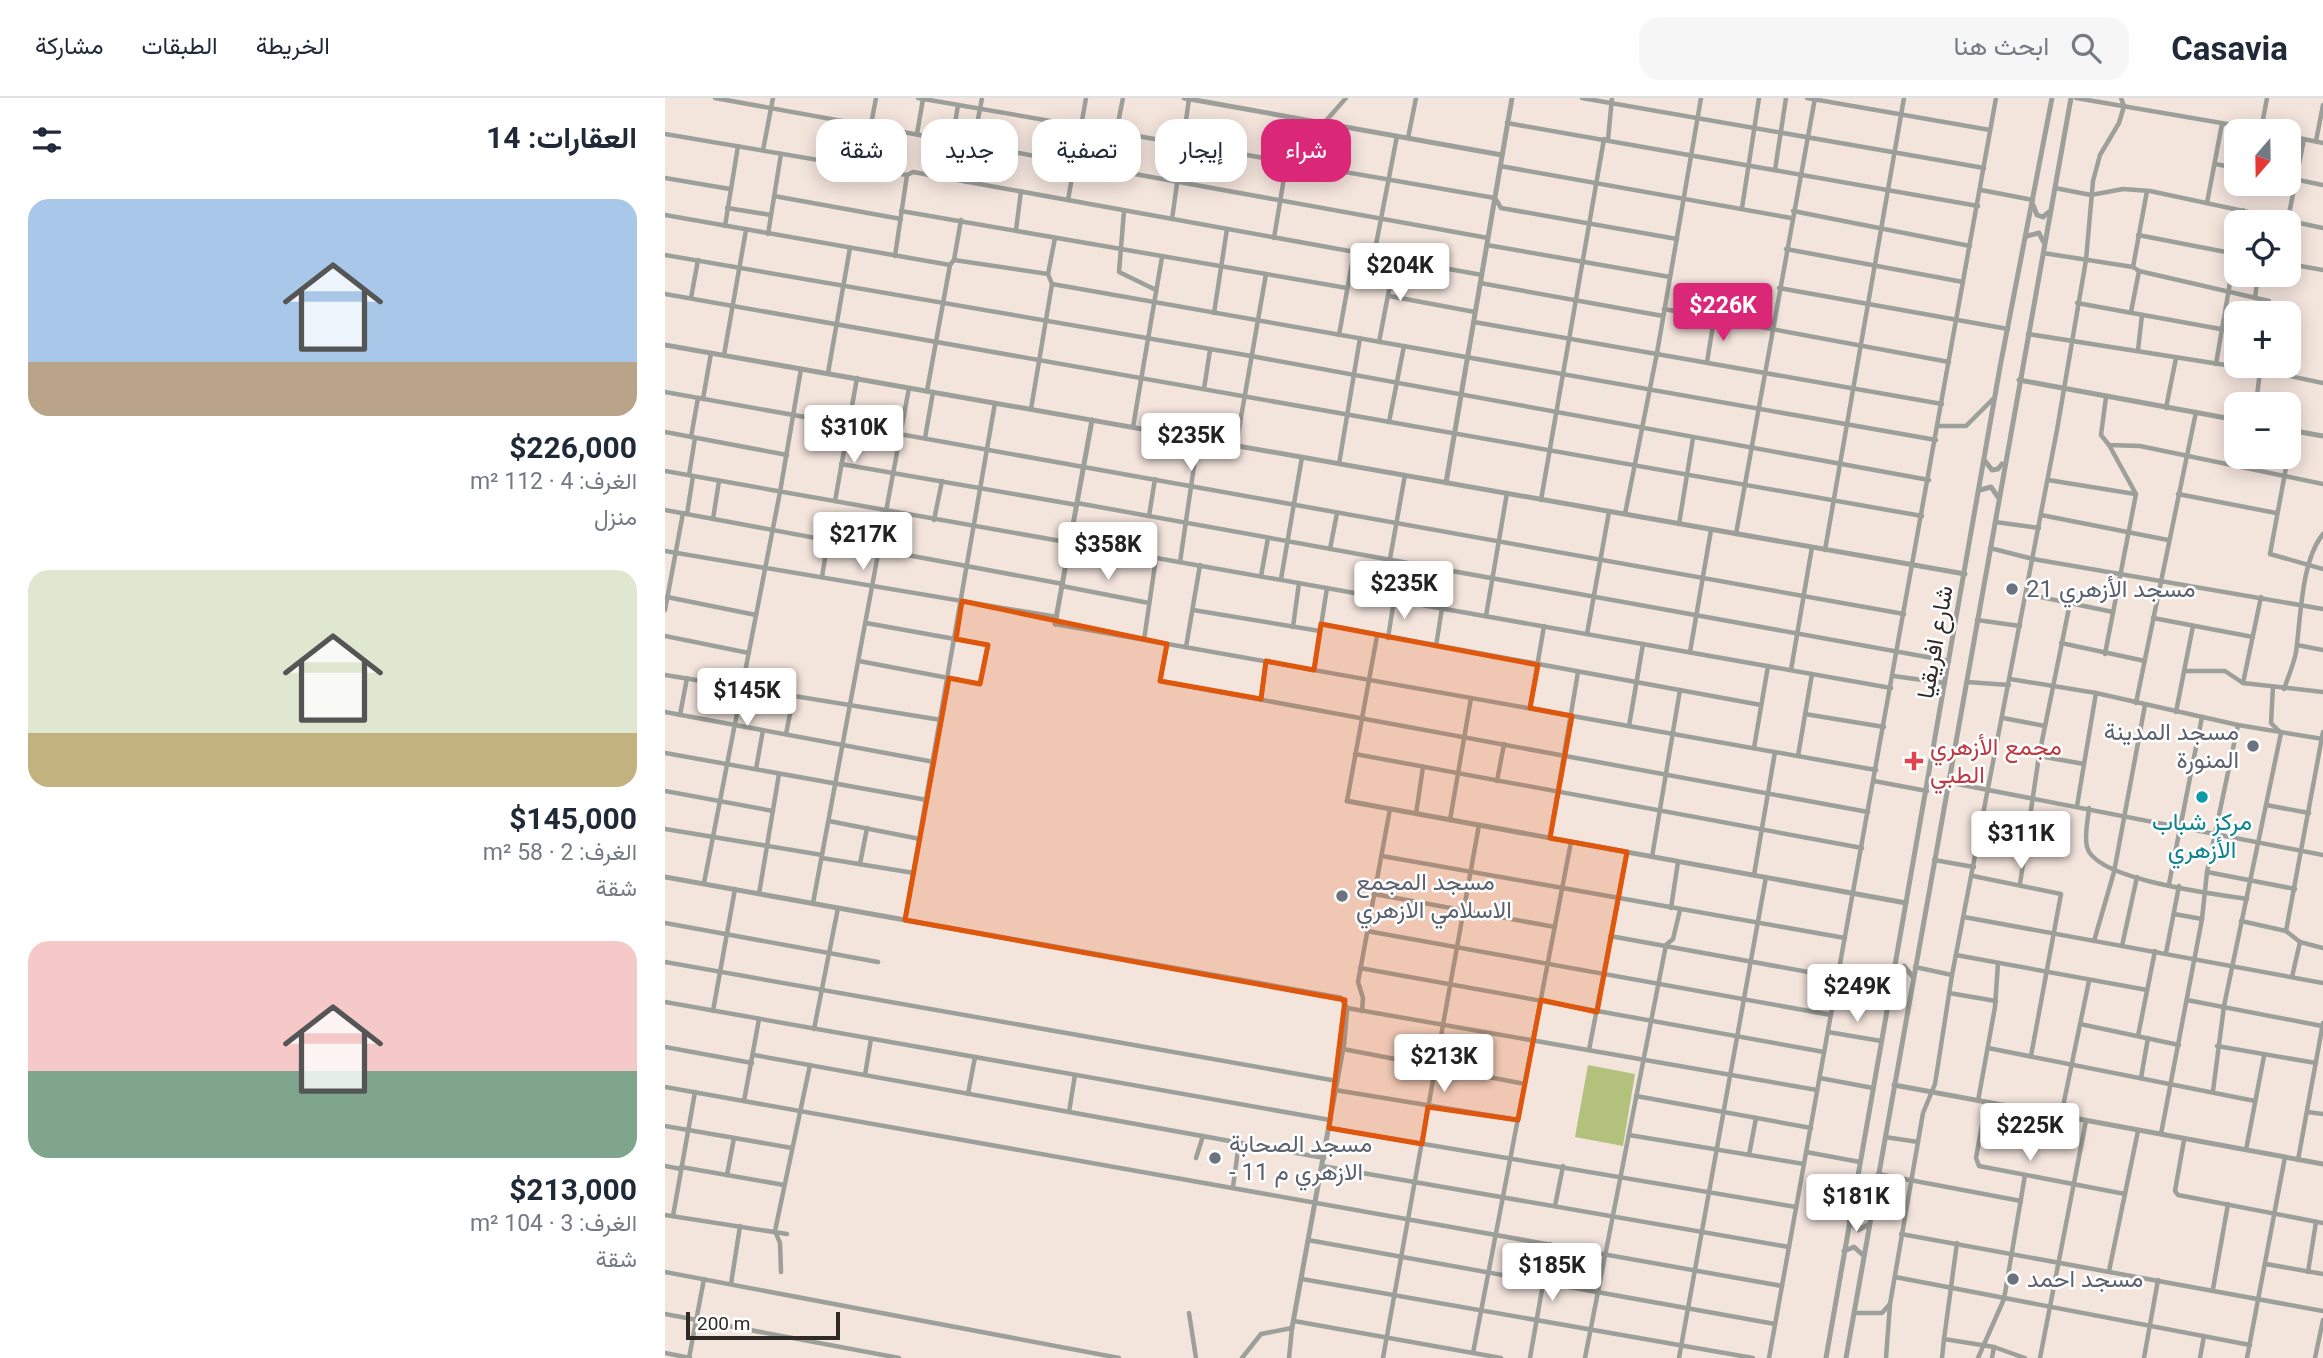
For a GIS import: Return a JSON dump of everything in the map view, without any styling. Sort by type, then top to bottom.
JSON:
[{"type":"street","points":[[715,98],[830,119]]},
{"type":"street","points":[[763,150],[773,98]]},
{"type":"street","points":[[872,119],[876,98]]},
{"type":"street","points":[[917,134],[920,98],[1039,119]]},
{"type":"street","points":[[979,119],[982,98]]},
{"type":"street","points":[[1082,119],[1086,98]]},
{"type":"street","points":[[1119,119],[1123,98]]},
{"type":"street","points":[[1184,119],[1186,98],[1300,119]]},
{"type":"street","points":[[1328,119],[1346,98]]},
{"type":"street","points":[[1408,138],[1416,98]]},
{"type":"street","points":[[1446,483],[1512,98]]},
{"type":"street","points":[[1582,98],[1612,101],[1984,168]]},
{"type":"street","points":[[1625,514],[1657,353],[1701,98]]},
{"type":"street","points":[[1742,208],[1759,98]]},
{"type":"street","points":[[1775,170],[1786,98]]},
{"type":"street","points":[[1807,98],[1990,130]]},
{"type":"street","points":[[1825,550],[1904,98]]},
{"type":"street","points":[[1769,1358],[1996,98]]},
{"type":"street","name":"شارع افريقيا","points":[[1826,1358],[1928,792],[1995,396],[2052,98]]},
{"type":"street","points":[[2074,98],[2222,124],[2207,203]]},
{"type":"street","name":"شارع افريقيا","points":[[1846,1358],[2004,460],[2074,98]]},
{"type":"street","points":[[1886,1358],[1890,1304],[1924,1107],[1931,1092],[2048,480],[2086,260],[2091,195],[2098,161],[2119,123],[2124,106],[2121,98]]},
{"type":"street","points":[[2263,119],[2267,98]]},
{"type":"street","points":[[1736,534],[1791,218],[1815,99]]},
{"type":"street","points":[[1541,499],[1588,223],[1612,101]]},
{"type":"street","points":[[956,119],[958,104]]},
{"type":"street","points":[[2316,141],[2323,105]]},
{"type":"street","points":[[1507,123],[1978,206]]},
{"type":"street","points":[[1351,128],[1502,155]]},
{"type":"street","points":[[907,132],[921,135]]},
{"type":"street","points":[[665,134],[816,159]]},
{"type":"street","points":[[1374,256],[1397,136]]},
{"type":"street","points":[[2301,138],[2323,143]]},
{"type":"street","points":[[2301,154],[2304,139]]},
{"type":"street","points":[[725,226],[738,146]]},
{"type":"street","points":[[768,234],[781,153]]},
{"type":"street","points":[[2215,164],[2224,166]]},
{"type":"street","points":[[1500,166],[1791,218]]},
{"type":"street","points":[[907,174],[921,174]]},
{"type":"street","points":[[1351,174],[1495,198],[1501,208],[1677,239]]},
{"type":"street","points":[[1141,176],[1381,219],[1582,263],[1670,276]]},
{"type":"street","points":[[665,178],[730,189]]},
{"type":"street","points":[[2301,181],[2323,185]]},
{"type":"street","points":[[895,256],[906,182]]},
{"type":"street","points":[[966,182],[1482,275]]},
{"type":"street","points":[[1067,200],[1070,182]]},
{"type":"street","points":[[1274,237],[1282,182]]},
{"type":"street","points":[[1172,219],[1177,183]]},
{"type":"street","points":[[2055,188],[2091,195],[2123,190],[2147,191],[2243,210]]},
{"type":"street","points":[[1981,190],[2032,201],[2034,211],[2040,216],[2048,214],[2052,207]]},
{"type":"street","points":[[1016,230],[1021,191]]},
{"type":"street","points":[[2133,267],[2147,191]]},
{"type":"street","points":[[774,196],[901,219]]},
{"type":"street","points":[[727,208],[771,215]]},
{"type":"street","points":[[901,211],[1347,289]]},
{"type":"street","points":[[1124,211],[1119,272],[1156,290]]},
{"type":"street","points":[[1793,211],[1970,246]]},
{"type":"street","points":[[665,215],[895,256],[1048,274]]},
{"type":"street","points":[[925,438],[936,342],[961,220]]},
{"type":"street","points":[[2301,222],[2323,228]]},
{"type":"street","points":[[1213,313],[1227,229]]},
{"type":"street","points":[[724,355],[746,230]]},
{"type":"street","points":[[2025,240],[2030,233],[2036,232],[2043,238],[2044,250],[2133,267],[2140,271],[2269,301]]},
{"type":"street","points":[[2139,235],[2224,252]]},
{"type":"street","points":[[1031,409],[1052,284],[1048,274],[1055,238]]},
{"type":"street","points":[[828,373],[850,248]]},
{"type":"street","points":[[1786,249],[1963,282]]},
{"type":"street","points":[[1339,335],[1354,252]]},
{"type":"street","points":[[665,255],[1251,356],[1929,480]]},
{"type":"street","points":[[1133,427],[1162,257]]},
{"type":"street","points":[[1379,342],[1395,259]]},
{"type":"street","points":[[691,298],[698,260]]},
{"type":"street","points":[[2301,266],[2323,270]]},
{"type":"street","points":[[2131,312],[2140,271]]},
{"type":"street","points":[[1235,446],[1266,274]]},
{"type":"street","points":[[1480,283],[1663,316]]},
{"type":"street","points":[[1052,284],[1936,440]]},
{"type":"street","points":[[2216,364],[2231,287]]},
{"type":"street","points":[[2255,298],[2256,287]]},
{"type":"street","points":[[1779,288],[2008,329]]},
{"type":"street","points":[[665,294],[836,322],[1454,435],[1922,516]]},
{"type":"street","points":[[1389,296],[1475,312]]},
{"type":"street","points":[[2077,303],[2223,329]]},
{"type":"street","points":[[1664,309],[1949,362]]},
{"type":"street","points":[[2138,350],[2141,315]]},
{"type":"street","points":[[1707,362],[1714,319]]},
{"type":"street","points":[[1474,322],[1569,336],[1942,404]]},
{"type":"street","points":[[2028,334],[2224,365]]},
{"type":"street","points":[[1339,464],[1360,338]]},
{"type":"street","points":[[665,345],[1965,574]]},
{"type":"street","points":[[1389,422],[1404,346]]},
{"type":"street","points":[[1204,389],[1210,350]]},
{"type":"street","points":[[665,610],[685,514],[693,437],[711,353]]},
{"type":"street","points":[[2166,408],[2176,358]]},
{"type":"street","points":[[704,883],[773,530],[801,369]]},
{"type":"street","points":[[2301,377],[2323,383]]},
{"type":"street","points":[[835,502],[857,379]]},
{"type":"street","points":[[2019,380],[2224,417]]},
{"type":"street","points":[[813,903],[909,388]]},
{"type":"street","points":[[665,392],[1904,614]]},
{"type":"street","points":[[1938,426],[1966,426],[1995,396]]},
{"type":"street","points":[[2105,654],[2136,494],[2101,435],[2106,397]]},
{"type":"street","points":[[905,920],[995,403]]},
{"type":"street","points":[[2136,703],[2196,412]]},
{"type":"street","points":[[1056,621],[1092,420]]},
{"type":"street","points":[[665,432],[787,455]]},
{"type":"street","points":[[2301,432],[2323,436]]},
{"type":"street","points":[[1679,524],[1693,438]]},
{"type":"street","points":[[1180,562],[1198,439]]},
{"type":"street","points":[[2109,445],[2140,446],[2323,484]]},
{"type":"street","points":[[1281,579],[1303,457]]},
{"type":"street","points":[[1985,458],[1992,470],[1998,470],[2004,460]]},
{"type":"street","points":[[841,464],[1149,516],[1949,661]]},
{"type":"street","points":[[2285,469],[2270,554],[2323,569]]},
{"type":"street","points":[[665,471],[1891,688]]},
{"type":"street","points":[[1383,598],[1405,475]]},
{"type":"street","points":[[1149,516],[1155,479]]},
{"type":"street","points":[[2048,480],[2136,494]]},
{"type":"street","points":[[713,519],[719,481]]},
{"type":"street","points":[[934,520],[942,481]]},
{"type":"street","points":[[1979,492],[1983,487],[1991,487],[1998,497]]},
{"type":"street","points":[[1486,616],[1507,493]]},
{"type":"street","points":[[2178,494],[2276,513]]},
{"type":"street","points":[[665,510],[1149,603]]},
{"type":"street","points":[[1587,634],[1609,512]]},
{"type":"street","points":[[1330,549],[1337,513]]},
{"type":"street","points":[[2041,515],[2168,540]]},
{"type":"street","points":[[1994,521],[2039,528]]},
{"type":"street","points":[[1690,652],[1711,530]]},
{"type":"street","points":[[2284,689],[2297,645],[2314,545],[2323,534]]},
{"type":"street","points":[[1261,576],[1268,538]]},
{"type":"street","points":[[822,578],[828,540]]},
{"type":"street","points":[[1791,670],[1812,547]]},
{"type":"street","points":[[1990,548],[2033,559],[2323,609]]},
{"type":"street","points":[[665,551],[962,601],[1144,640],[1876,770]]},
{"type":"street","points":[[1144,640],[1156,557]]},
{"type":"street","points":[[1186,647],[1200,565]]},
{"type":"street","points":[[1293,627],[1299,583]]},
{"type":"street","points":[[1314,670],[1327,588]]},
{"type":"street","points":[[2026,594],[2113,612]]},
{"type":"street","points":[[666,597],[756,614]]},
{"type":"street","points":[[2243,683],[2261,597]]},
{"type":"street","points":[[1388,638],[1394,600]]},
{"type":"street","points":[[2020,884],[2039,756],[2070,603]]},
{"type":"street","points":[[1436,646],[1442,608]]},
{"type":"street","points":[[1193,610],[1320,631]]},
{"type":"street","points":[[2153,618],[2253,637]]},
{"type":"street","points":[[1976,620],[2020,626]]},
{"type":"street","points":[[859,660],[980,684],[988,645],[866,622]]},
{"type":"street","points":[[1321,624],[1761,705]]},
{"type":"street","points":[[1530,708],[1544,626]]},
{"type":"street","points":[[2176,712],[2193,626]]},
{"type":"street","points":[[665,636],[748,653]]},
{"type":"street","points":[[1377,636],[1347,801],[1906,903]]},
{"type":"street","points":[[2061,643],[2145,662]]},
{"type":"street","points":[[1167,644],[1160,681],[1868,812]]},
{"type":"street","points":[[1629,726],[1643,644]]},
{"type":"street","points":[[2297,645],[2323,650]]},
{"type":"street","points":[[1261,699],[1266,661]]},
{"type":"street","points":[[1754,748],[1768,666]]},
{"type":"street","points":[[2184,671],[2225,671],[2243,683],[2323,692]]},
{"type":"street","points":[[1550,838],[1578,672]]},
{"type":"street","points":[[1798,756],[1812,674]]},
{"type":"street","points":[[665,675],[795,694],[941,720]]},
{"type":"street","points":[[1893,676],[1945,683]]},
{"type":"street","points":[[680,715],[687,678]]},
{"type":"street","points":[[1967,682],[2010,682],[2096,693],[2238,725],[2322,739]]},
{"type":"street","points":[[2273,687],[2271,723],[2281,733]]},
{"type":"street","points":[[1652,857],[1680,690]]},
{"type":"street","points":[[2077,806],[2096,693]]},
{"type":"street","points":[[786,734],[795,694]]},
{"type":"street","points":[[1450,820],[1471,698]]},
{"type":"street","points":[[2094,941],[2114,872],[2145,705]]},
{"type":"street","points":[[665,712],[934,762]]},
{"type":"street","points":[[1805,713],[1884,727]]},
{"type":"street","points":[[2169,884],[2202,717]]},
{"type":"street","points":[[2003,718],[2045,726]]},
{"type":"street","points":[[2161,1135],[2202,919],[2207,872],[2238,725]]},
{"type":"street","points":[[756,769],[763,730]]},
{"type":"street","points":[[2286,931],[2323,732]]},
{"type":"street","points":[[2213,1091],[2224,1006],[2281,733]]},
{"type":"street","points":[[1497,780],[1504,744]]},
{"type":"street","points":[[1754,875],[1775,752]]},
{"type":"street","points":[[665,753],[927,800]]},
{"type":"street","points":[[1356,754],[1861,848]]},
{"type":"street","points":[[2039,756],[2084,764]]},
{"type":"street","points":[[1416,814],[1423,767]]},
{"type":"street","points":[[759,894],[779,773]]},
{"type":"street","points":[[2314,780],[2323,782]]},
{"type":"street","points":[[1874,781],[1928,792]]},
{"type":"street","points":[[1947,782],[2124,814],[2323,855]]},
{"type":"street","points":[[665,792],[773,811]]},
{"type":"street","points":[[2266,805],[2309,813]]},
{"type":"street","points":[[2089,808],[2087,849],[2093,858],[2114,872],[2247,899]]},
{"type":"street","points":[[1361,1011],[1363,998],[1358,982],[1360,968],[1390,809]]},
{"type":"street","points":[[829,821],[920,839]]},
{"type":"street","points":[[1383,1358],[1479,825]]},
{"type":"street","points":[[860,864],[867,828]]},
{"type":"street","points":[[665,829],[914,873]]},
{"type":"street","points":[[1473,1353],[1571,842]]},
{"type":"street","points":[[1589,1050],[1627,852]]},
{"type":"street","points":[[1382,856],[1845,938]]},
{"type":"street","points":[[1933,860],[1974,867]]},
{"type":"street","points":[[1671,908],[1678,862]]},
{"type":"street","points":[[2207,872],[2295,888]]},
{"type":"street","points":[[1973,876],[2061,894],[2031,1056]]},
{"type":"street","points":[[665,877],[1335,996],[1343,1000],[1347,1008],[1343,1049],[1289,1358]]},
{"type":"street","points":[[1679,1358],[1766,877]]},
{"type":"street","points":[[2122,946],[2137,877]]},
{"type":"street","points":[[2166,953],[2179,886]]},
{"type":"street","points":[[713,1011],[735,889]]},
{"type":"street","points":[[1374,894],[1555,927]]},
{"type":"street","points":[[814,1029],[838,908]]},
{"type":"street","points":[[1585,1358],[1666,945],[1673,939],[1680,910]]},
{"type":"street","points":[[2174,914],[2202,919]]},
{"type":"street","points":[[1964,916],[2323,983]]},
{"type":"street","points":[[2241,920],[2286,931],[2300,943],[2323,948]]},
{"type":"street","points":[[665,923],[878,962]]},
{"type":"street","points":[[1367,931],[1831,1015]]},
{"type":"street","points":[[1610,936],[1891,987]]},
{"type":"street","points":[[2292,977],[2300,943]]},
{"type":"street","points":[[2138,1036],[2155,951]]},
{"type":"street","points":[[1957,955],[2147,990]]},
{"type":"street","points":[[665,962],[1337,1081]]},
{"type":"street","points":[[1978,1101],[1996,1001],[1999,963]]},
{"type":"street","points":[[1894,972],[1906,966],[1913,977]]},
{"type":"street","points":[[1915,967],[1952,975]]},
{"type":"street","points":[[1360,968],[1824,1052]]},
{"type":"street","points":[[2061,1116],[2089,981]]},
{"type":"street","points":[[1949,993],[1996,1001]]},
{"type":"street","points":[[2187,1000],[2323,1025],[2298,1160]]},
{"type":"street","points":[[665,1002],[1330,1120]]},
{"type":"street","points":[[1347,1008],[1818,1090]]},
{"type":"street","points":[[744,1101],[759,1019]]},
{"type":"street","points":[[2080,1024],[2179,1045]]},
{"type":"street","points":[[1828,1032],[1881,1041]]},
{"type":"street","points":[[2141,1078],[2148,1038]]},
{"type":"street","points":[[865,1075],[871,1039]]},
{"type":"street","points":[[2217,1046],[2316,1063]]},
{"type":"street","points":[[665,1047],[752,1063]]},
{"type":"street","points":[[1988,1048],[2255,1101]]},
{"type":"street","points":[[1343,1049],[1525,1084]]},
{"type":"street","points":[[754,1055],[1324,1158]]},
{"type":"street","points":[[2246,1151],[2264,1056]]},
{"type":"street","points":[[968,1094],[975,1057]]},
{"type":"street","points":[[781,1272],[781,1243],[775,1231],[810,1065]]},
{"type":"street","points":[[2314,1073],[2323,1074]]},
{"type":"street","points":[[1069,1112],[1075,1075]]},
{"type":"street","points":[[1820,1078],[1873,1088]]},
{"type":"street","points":[[1894,1085],[2323,1164]]},
{"type":"street","points":[[665,1087],[1782,1286]]},
{"type":"street","points":[[1335,1090],[1518,1120]]},
{"type":"street","points":[[673,1216],[695,1092]]},
{"type":"street","points":[[1636,1096],[1811,1128]]},
{"type":"street","points":[[1986,1102],[1976,1163],[1983,1167],[2125,1194]]},
{"type":"street","points":[[2307,1112],[2323,1114]]},
{"type":"street","points":[[1749,1155],[1756,1118]]},
{"type":"street","points":[[2041,1358],[2071,1184],[2086,1121]]},
{"type":"street","points":[[665,1126],[792,1148]]},
{"type":"street","points":[[1329,1128],[1796,1207]]},
{"type":"street","points":[[2109,1271],[2138,1131]]},
{"type":"street","points":[[1629,1135],[1804,1164]]},
{"type":"street","points":[[1196,1158],[1202,1136]]},
{"type":"street","points":[[1885,1137],[1918,1142]]},
{"type":"street","points":[[727,1175],[734,1138]]},
{"type":"street","points":[[2184,1140],[2175,1194],[2323,1223]]},
{"type":"street","points":[[1233,1187],[1240,1143]]},
{"type":"street","points":[[1806,1152],[1860,1161]]},
{"type":"street","points":[[2247,1358],[2285,1157]]},
{"type":"street","points":[[665,1166],[784,1185]]},
{"type":"street","points":[[1322,1166],[1789,1247]]},
{"type":"street","points":[[1555,1206],[1563,1166]]},
{"type":"street","points":[[1878,1174],[2021,1201]]},
{"type":"street","points":[[1978,1358],[2004,1298],[2025,1175]]},
{"type":"street","points":[[2213,1289],[2228,1204]]},
{"type":"street","points":[[665,1215],[787,1234]]},
{"type":"street","points":[[1849,1221],[1860,1231],[1869,1224]]},
{"type":"street","points":[[2308,1272],[2316,1222]]},
{"type":"street","points":[[731,1284],[740,1226]]},
{"type":"street","points":[[1901,1234],[2323,1311]]},
{"type":"street","points":[[1308,1240],[1775,1324]]},
{"type":"street","points":[[1941,1358],[1957,1243]]},
{"type":"street","points":[[1530,1358],[1550,1244]]},
{"type":"street","points":[[1844,1251],[1854,1247],[1863,1255]]},
{"type":"street","points":[[2266,1264],[2323,1274]]},
{"type":"street","points":[[665,1272],[1119,1358]]},
{"type":"street","points":[[1895,1277],[2250,1345]]},
{"type":"street","points":[[665,1353],[689,1358],[704,1279]]},
{"type":"street","points":[[1302,1279],[1753,1358]]},
{"type":"street","points":[[2144,1358],[2158,1280]]},
{"type":"street","points":[[1853,1312],[1882,1313],[1890,1304]]},
{"type":"street","points":[[1189,1313],[1196,1358]]},
{"type":"street","points":[[665,1314],[899,1358]]},
{"type":"street","points":[[2315,1358],[2320,1347],[2323,1320]]},
{"type":"street","points":[[1242,1358],[1261,1334],[1293,1324],[1501,1358]]},
{"type":"street","points":[[2200,1358],[2204,1336]]},
{"type":"street","points":[[1944,1339],[1994,1347],[2025,1358]]},
{"type":"street","points":[[1992,1358],[1994,1347]]},
{"type":"highlighted area","points":[[962,601],[1167,644],[1160,681],[1261,699],[1266,661],[1314,670],[1321,624],[1538,665],[1530,708],[1572,716],[1550,838],[1627,852],[1597,1012],[1541,1000],[1518,1120],[1428,1107],[1422,1144],[1329,1128],[1345,1000],[905,920],[949,678],[980,684],[988,645],[956,639]]},
{"type":"green space","points":[[1588,1065],[1635,1074],[1623,1146],[1575,1137]]},
{"type":"place","name":"مسجد الأزهري 21","points":[[2012,589]]},
{"type":"place","name":"مسجد المدينة المنورة","points":[[2253,746]]},
{"type":"place","name":"مجمع الأزهري الطبي","points":[[1914,761]]},
{"type":"place","name":"مركز شباب الأزهري","points":[[2202,797]]},
{"type":"place","name":"مسجد المجمع الاسلامي الازهري","points":[[1342,896]]},
{"type":"place","name":"مسجد الصحابة - الازهري م 11","points":[[1215,1158]]},
{"type":"place","name":"مسجد احمد","points":[[2013,1279]]}]
